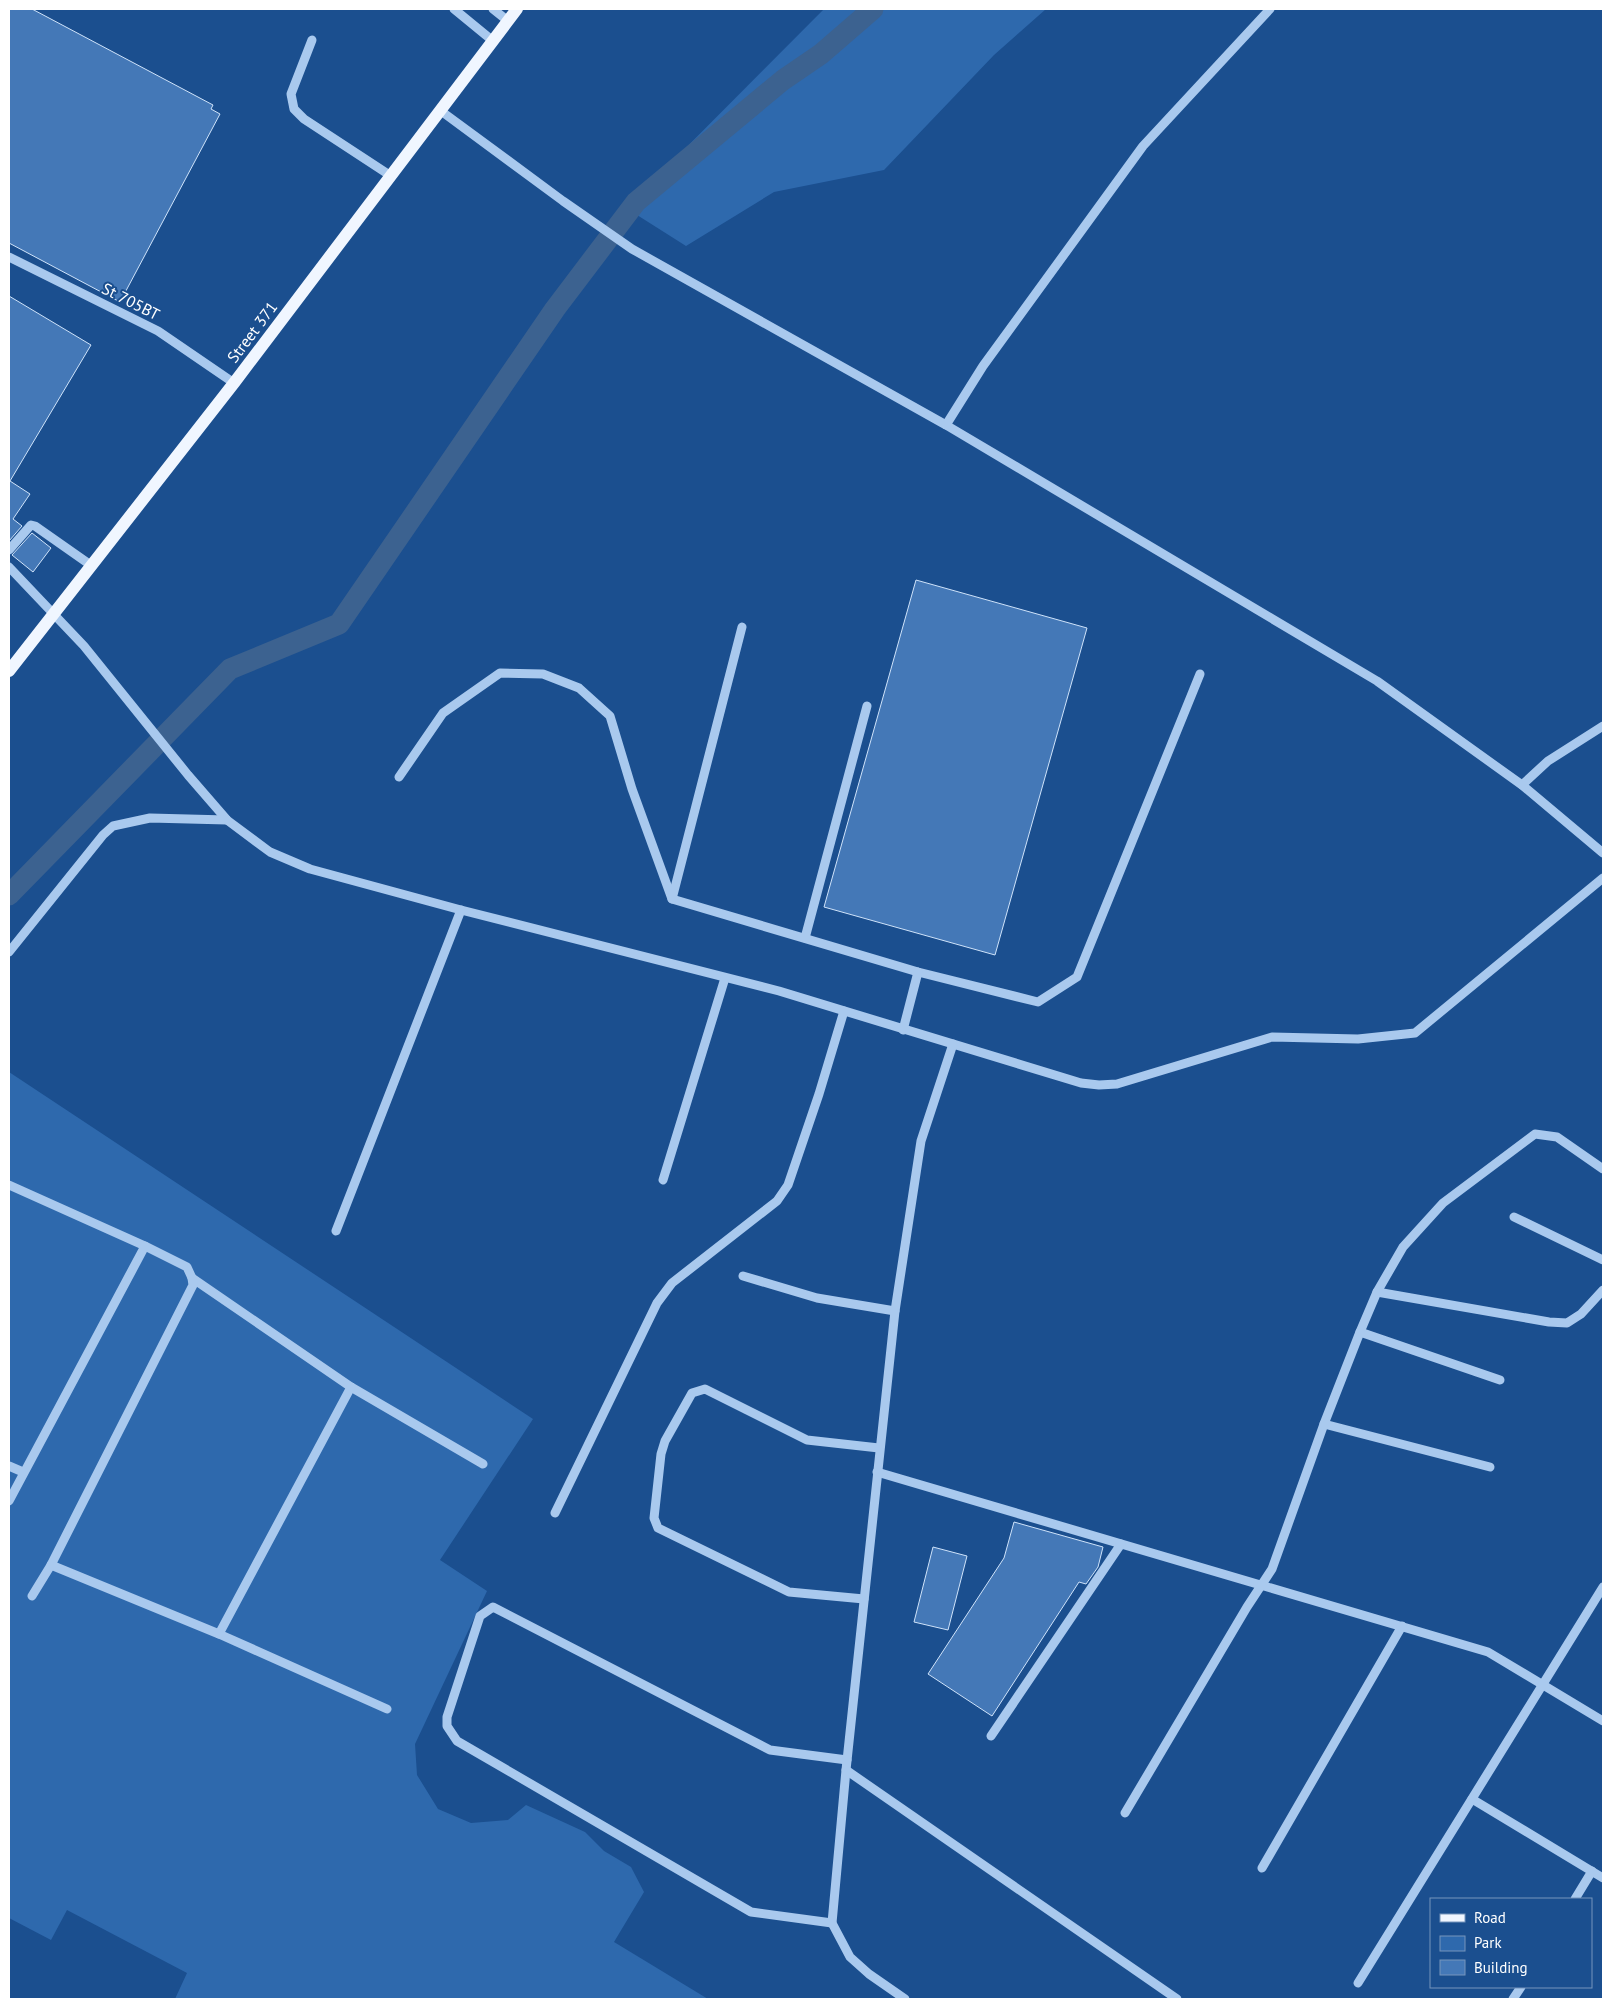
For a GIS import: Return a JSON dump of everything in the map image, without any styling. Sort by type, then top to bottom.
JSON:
[{"type":"main road","name":"Street 371","points":[[9,671],[234,383],[518,9]]},
{"type":"street","points":[[454,9],[493,41]]},
{"type":"street","points":[[493,9],[508,21]]},
{"type":"street","points":[[946,425],[983,366],[1143,146],[1270,9]]},
{"type":"street","points":[[312,40],[291,94],[294,109],[304,120],[391,176]]},
{"type":"street","points":[[441,111],[563,202],[632,249],[946,425],[1377,681],[1522,785],[1603,852]]},
{"type":"street","name":"St 705BT","points":[[9,257],[158,332],[234,383]]},
{"type":"street","points":[[9,550],[31,525],[92,566]]},
{"type":"street","points":[[9,567],[84,646],[142,716],[188,776],[227,820],[270,852],[302,866],[844,1011],[1081,1083],[1099,1086],[1117,1084],[1272,1037],[1358,1039],[1415,1033],[1603,878]]},
{"type":"street","points":[[672,899],[742,627]]},
{"type":"street","points":[[399,777],[444,713],[500,673],[543,674],[579,688],[610,716],[632,789],[672,899]]},
{"type":"street","points":[[672,899],[918,972],[1038,1002],[1077,977],[1200,674]]},
{"type":"street","points":[[805,938],[867,706]]},
{"type":"street","points":[[1522,785],[1548,761],[1603,726]]},
{"type":"street","points":[[9,952],[113,826],[150,818],[227,820]]},
{"type":"street","points":[[336,1231],[461,910]]},
{"type":"street","points":[[903,1030],[918,972]]},
{"type":"street","points":[[663,1180],[725,978]]},
{"type":"street","points":[[555,1513],[657,1303],[672,1283],[777,1201],[788,1185],[819,1094],[844,1011]]},
{"type":"street","points":[[905,1999],[869,1974],[850,1957],[832,1923],[879,1448],[895,1311],[921,1141],[953,1044]]},
{"type":"street","points":[[1125,1813],[1272,1569],[1324,1424],[1360,1332],[1377,1292],[1403,1247],[1443,1203],[1535,1134],[1557,1137],[1603,1169]]},
{"type":"street","points":[[9,1185],[145,1246],[187,1267],[192,1278],[192,1285],[52,1565],[32,1596]]},
{"type":"street","points":[[1514,1217],[1603,1260]]},
{"type":"street","points":[[9,1501],[145,1246]]},
{"type":"street","points":[[743,1276],[817,1298],[895,1311]]},
{"type":"street","points":[[192,1278],[351,1387],[483,1464]]},
{"type":"street","points":[[1377,1292],[1550,1322],[1567,1322],[1581,1314],[1603,1290]]},
{"type":"street","points":[[1360,1332],[1500,1380]]},
{"type":"street","points":[[219,1634],[351,1387]]},
{"type":"street","points":[[864,1599],[789,1592],[658,1528],[654,1518],[660,1454],[665,1441],[692,1392],[705,1389],[807,1440],[879,1448]]},
{"type":"street","points":[[1324,1424],[1490,1467]]},
{"type":"street","points":[[9,1466],[23,1472]]},
{"type":"street","points":[[877,1472],[1488,1652],[1543,1683],[1603,1721]]},
{"type":"street","points":[[991,1736],[1121,1544]]},
{"type":"street","points":[[52,1565],[219,1634],[386,1710]]},
{"type":"street","points":[[1358,1983],[1603,1587]]},
{"type":"street","points":[[832,1923],[751,1912],[456,1741],[447,1726],[447,1717],[480,1616],[493,1606],[770,1750],[847,1760]]},
{"type":"street","points":[[1262,1868],[1402,1626]]},
{"type":"street","points":[[846,1770],[1177,1999]]},
{"type":"street","points":[[1472,1798],[1603,1878]]},
{"type":"street","points":[[1576,1898],[1592,1871]]},
{"type":"street","points":[[1514,1999],[1520,1988]]},
{"type":"green space","points":[[824,9],[1046,9],[994,55],[884,170],[774,192],[686,246],[626,208]]},
{"type":"green space","points":[[9,1072],[533,1419],[440,1560],[487,1591],[415,1744],[417,1775],[438,1809],[471,1823],[508,1820],[526,1805],[585,1832],[604,1851],[631,1867],[644,1892],[614,1942],[708,1999],[175,1999],[187,1973],[67,1910],[51,1940],[9,1918]]},
{"type":"building","points":[[9,9],[32,9],[213,105],[211,109],[220,114],[120,302],[9,243]]},
{"type":"building","points":[[9,296],[91,345],[10,481],[30,494],[13,519],[22,526],[9,541]]},
{"type":"building","points":[[32,533],[51,548],[33,572],[12,555]]},
{"type":"building","points":[[916,580],[1087,628],[995,955],[824,907]]},
{"type":"building","points":[[1014,1522],[1103,1547],[1098,1567],[1086,1584],[1079,1582],[992,1716],[928,1674],[1004,1558]]},
{"type":"building","points":[[933,1547],[967,1556],[948,1630],[914,1622]]},
{"type":"waterway","points":[[9,895],[230,669],[339,624],[555,309],[636,202],[783,80],[821,54],[873,9]]}]
